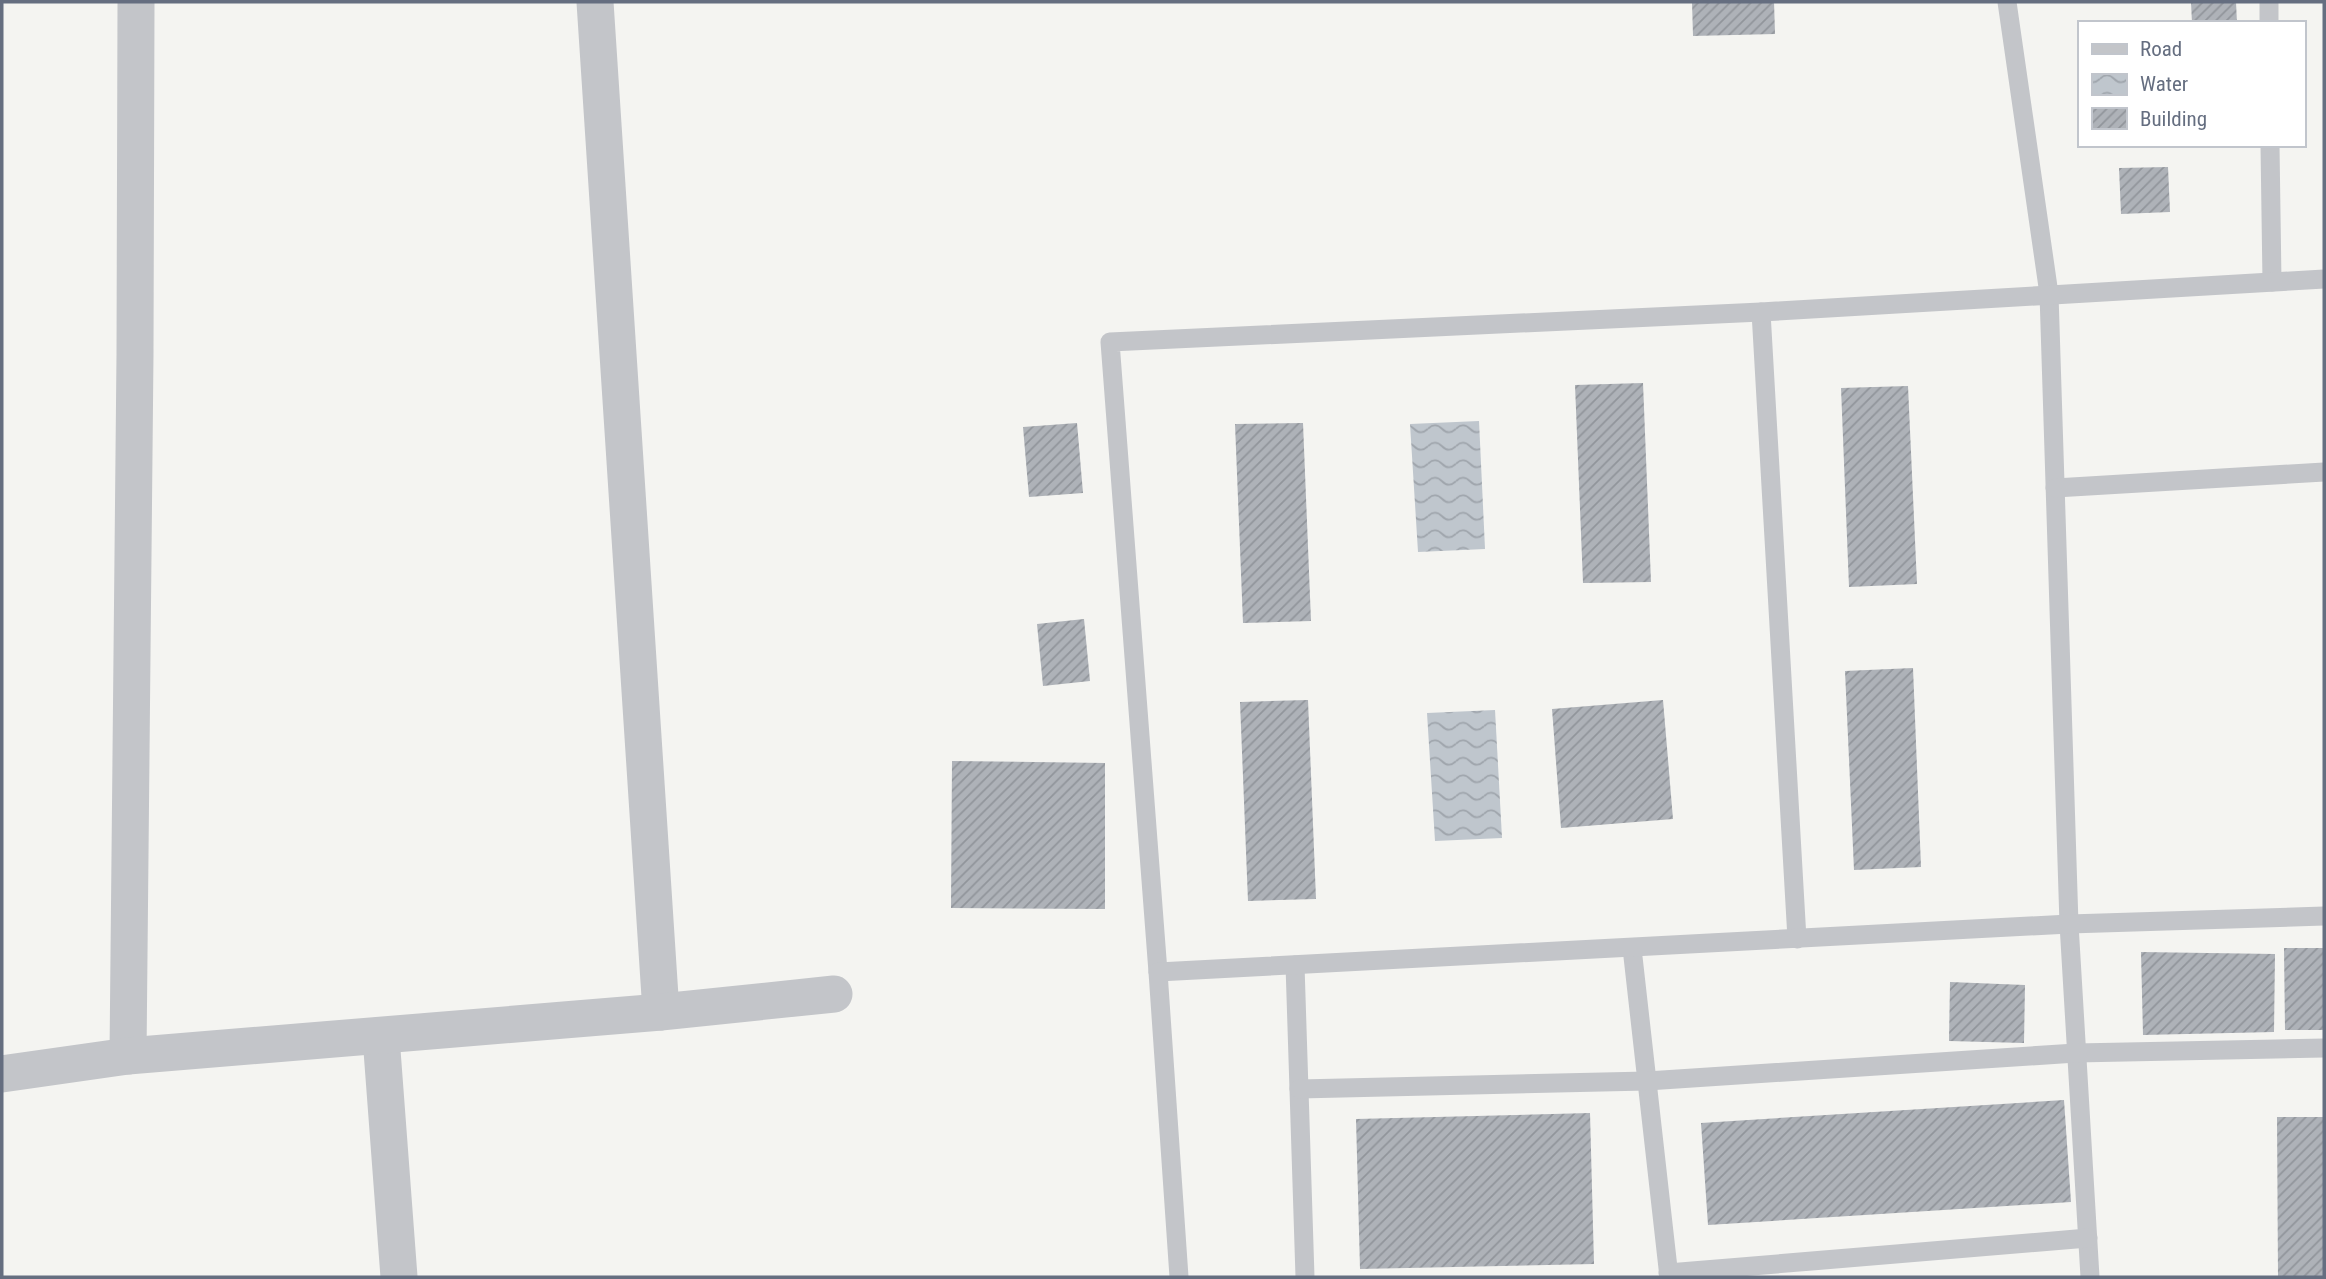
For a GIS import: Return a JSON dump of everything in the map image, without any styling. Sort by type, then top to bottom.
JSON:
[{"type":"street","points":[[128,1056],[135,382],[135,2]]},
{"type":"street","points":[[595,2],[661,1012]]},
{"type":"street","points":[[2,1074],[128,1056],[381,1037],[834,994]]},
{"type":"street","points":[[381,1037],[399,1277]]},
{"type":"lane","points":[[2007,2],[2049,294],[2069,924],[2090,1277]]},
{"type":"lane","points":[[2269,2],[2269,21]]},
{"type":"lane","points":[[2270,147],[2272,282]]},
{"type":"lane","points":[[1179,1277],[1110,342],[1761,313],[2324,279]]},
{"type":"lane","points":[[1761,313],[1797,939]]},
{"type":"lane","points":[[2055,488],[2324,472]]},
{"type":"lane","points":[[1158,972],[2069,924],[2324,916]]},
{"type":"lane","points":[[1632,948],[1669,1275],[2088,1238]]},
{"type":"lane","points":[[1295,965],[1305,1277]]},
{"type":"lane","points":[[1299,1089],[1647,1081],[2076,1053],[2324,1048]]},
{"type":"water","points":[[1479,421],[1485,549],[1418,552],[1410,424]]},
{"type":"water","points":[[1495,710],[1502,838],[1435,841],[1427,713]]},
{"type":"building","points":[[1692,2],[1774,2],[1775,34],[1693,36]]},
{"type":"building","points":[[2191,2],[2236,2],[2237,21],[2192,21]]},
{"type":"building","points":[[2168,167],[2170,212],[2121,214],[2119,168]]},
{"type":"building","points":[[1643,383],[1651,582],[1583,583],[1575,385]]},
{"type":"building","points":[[1908,386],[1917,584],[1849,587],[1841,388]]},
{"type":"building","points":[[1077,423],[1083,493],[1029,497],[1023,427]]},
{"type":"building","points":[[1303,423],[1311,621],[1243,623],[1235,424]]},
{"type":"building","points":[[1084,619],[1090,681],[1043,686],[1037,624]]},
{"type":"building","points":[[1913,668],[1921,867],[1854,870],[1845,671]]},
{"type":"building","points":[[1308,700],[1316,899],[1248,901],[1240,702]]},
{"type":"building","points":[[1663,700],[1673,819],[1561,828],[1552,709]]},
{"type":"building","points":[[952,761],[1105,763],[1105,909],[951,908]]},
{"type":"building","points":[[2284,948],[2324,948],[2324,1030],[2285,1030]]},
{"type":"building","points":[[2141,952],[2275,954],[2274,1032],[2143,1035]]},
{"type":"building","points":[[1950,982],[2025,985],[2024,1043],[1949,1041]]},
{"type":"building","points":[[2064,1100],[2071,1202],[1708,1225],[1701,1123]]},
{"type":"building","points":[[1590,1113],[1594,1264],[1360,1269],[1356,1119]]},
{"type":"building","points":[[2277,1117],[2324,1117],[2324,1277],[2278,1277]]}]
